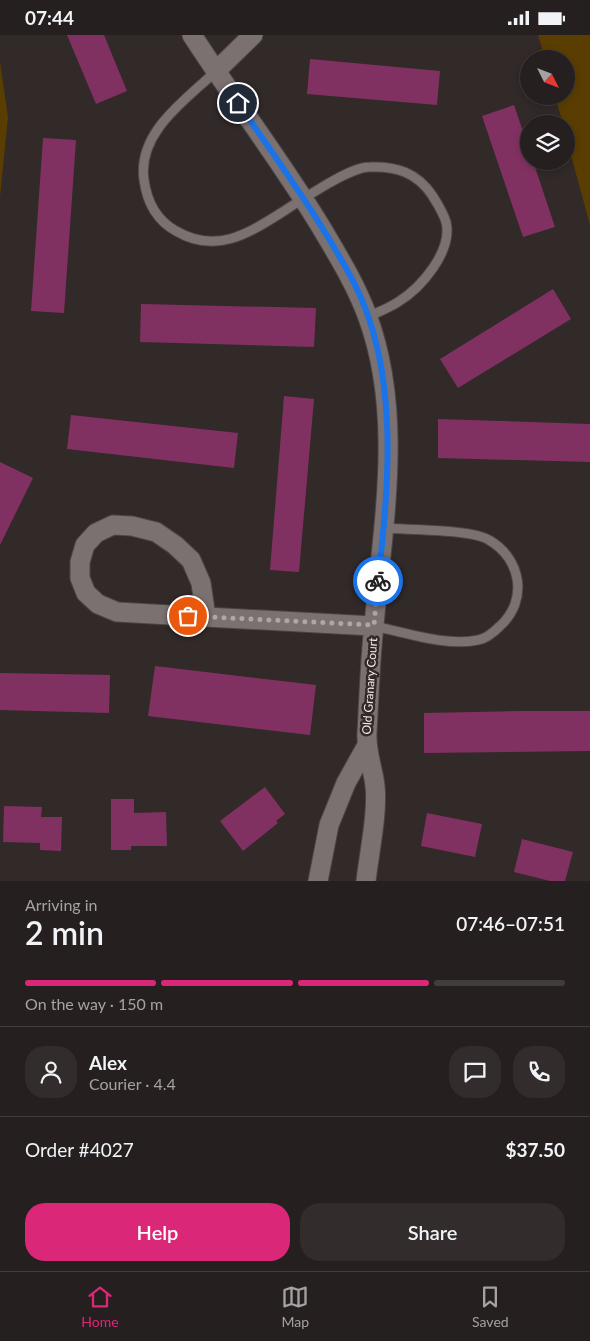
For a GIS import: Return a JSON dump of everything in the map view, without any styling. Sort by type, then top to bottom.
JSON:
[{"type":"street","name":"Old Granary Court","points":[[192,35],[303,199],[353,282],[368,317],[379,356],[387,410],[388,449],[384,528],[374,625],[366,747],[375,787],[374,819],[366,881]]},
{"type":"street","points":[[216,71],[253,35]]},
{"type":"street","points":[[206,617],[201,583],[192,560],[176,545],[156,533],[132,526],[113,525],[96,533],[85,545],[80,562],[80,577],[86,593],[98,604],[117,612],[206,617],[374,625]]},
{"type":"street","name":"Old Granary Court","points":[[318,881],[329,825],[346,783],[366,747]]},
{"type":"lane","points":[[216,71],[165,119],[153,135],[146,151],[143,175],[146,196],[156,214],[171,228],[188,238],[207,242],[230,240],[252,231],[342,175],[369,166],[412,174],[426,187],[439,205],[446,223],[446,239],[440,256],[429,274],[413,291],[398,302],[368,317]]},
{"type":"lane","points":[[374,625],[463,643],[481,640],[510,617],[516,600],[518,577],[513,563],[502,550],[489,540],[472,534],[384,528]]},
{"type":"shaded area","points":[[538,35],[590,35],[590,225],[575,170],[575,115],[560,115],[558,105],[575,105],[575,50],[542,50]]},
{"type":"shaded area","points":[[0,62],[8,117],[0,197]]},
{"type":"building","points":[[67,35],[104,35],[127,91],[96,104]]},
{"type":"building","points":[[310,59],[440,71],[437,105],[307,94]]},
{"type":"building","points":[[514,105],[520,123],[520,170],[536,170],[555,227],[523,237],[482,116]]},
{"type":"building","points":[[43,138],[76,140],[64,313],[31,311]]},
{"type":"building","points":[[553,289],[571,319],[458,388],[440,359]]},
{"type":"building","points":[[141,304],[316,308],[314,347],[140,342]]},
{"type":"building","points":[[284,396],[314,399],[299,572],[270,570]]},
{"type":"building","points":[[71,415],[238,433],[234,468],[67,449]]},
{"type":"building","points":[[438,419],[590,424],[590,462],[438,458]]},
{"type":"building","points":[[0,462],[33,478],[0,545]]},
{"type":"building","points":[[155,666],[316,685],[310,735],[148,716]]},
{"type":"building","points":[[0,673],[110,675],[109,713],[0,710]]},
{"type":"building","points":[[590,711],[590,751],[424,753],[424,713]]},
{"type":"building","points":[[265,787],[285,814],[276,821],[278,823],[243,851],[220,821]]},
{"type":"building","points":[[111,799],[134,799],[134,813],[166,812],[167,846],[131,846],[131,850],[111,850]]},
{"type":"building","points":[[4,806],[42,807],[41,817],[62,817],[61,851],[40,850],[40,843],[3,842]]},
{"type":"building","points":[[427,813],[482,824],[475,857],[421,846]]},
{"type":"building","points":[[522,839],[573,852],[565,881],[550,881],[514,872]]},
{"type":"way so far","points":[[188,616],[374,625],[378,581]]},
{"type":"route","points":[[238,103],[303,199],[353,282],[372,330],[379,356],[387,410],[388,449],[384,528],[378,581]]}]
